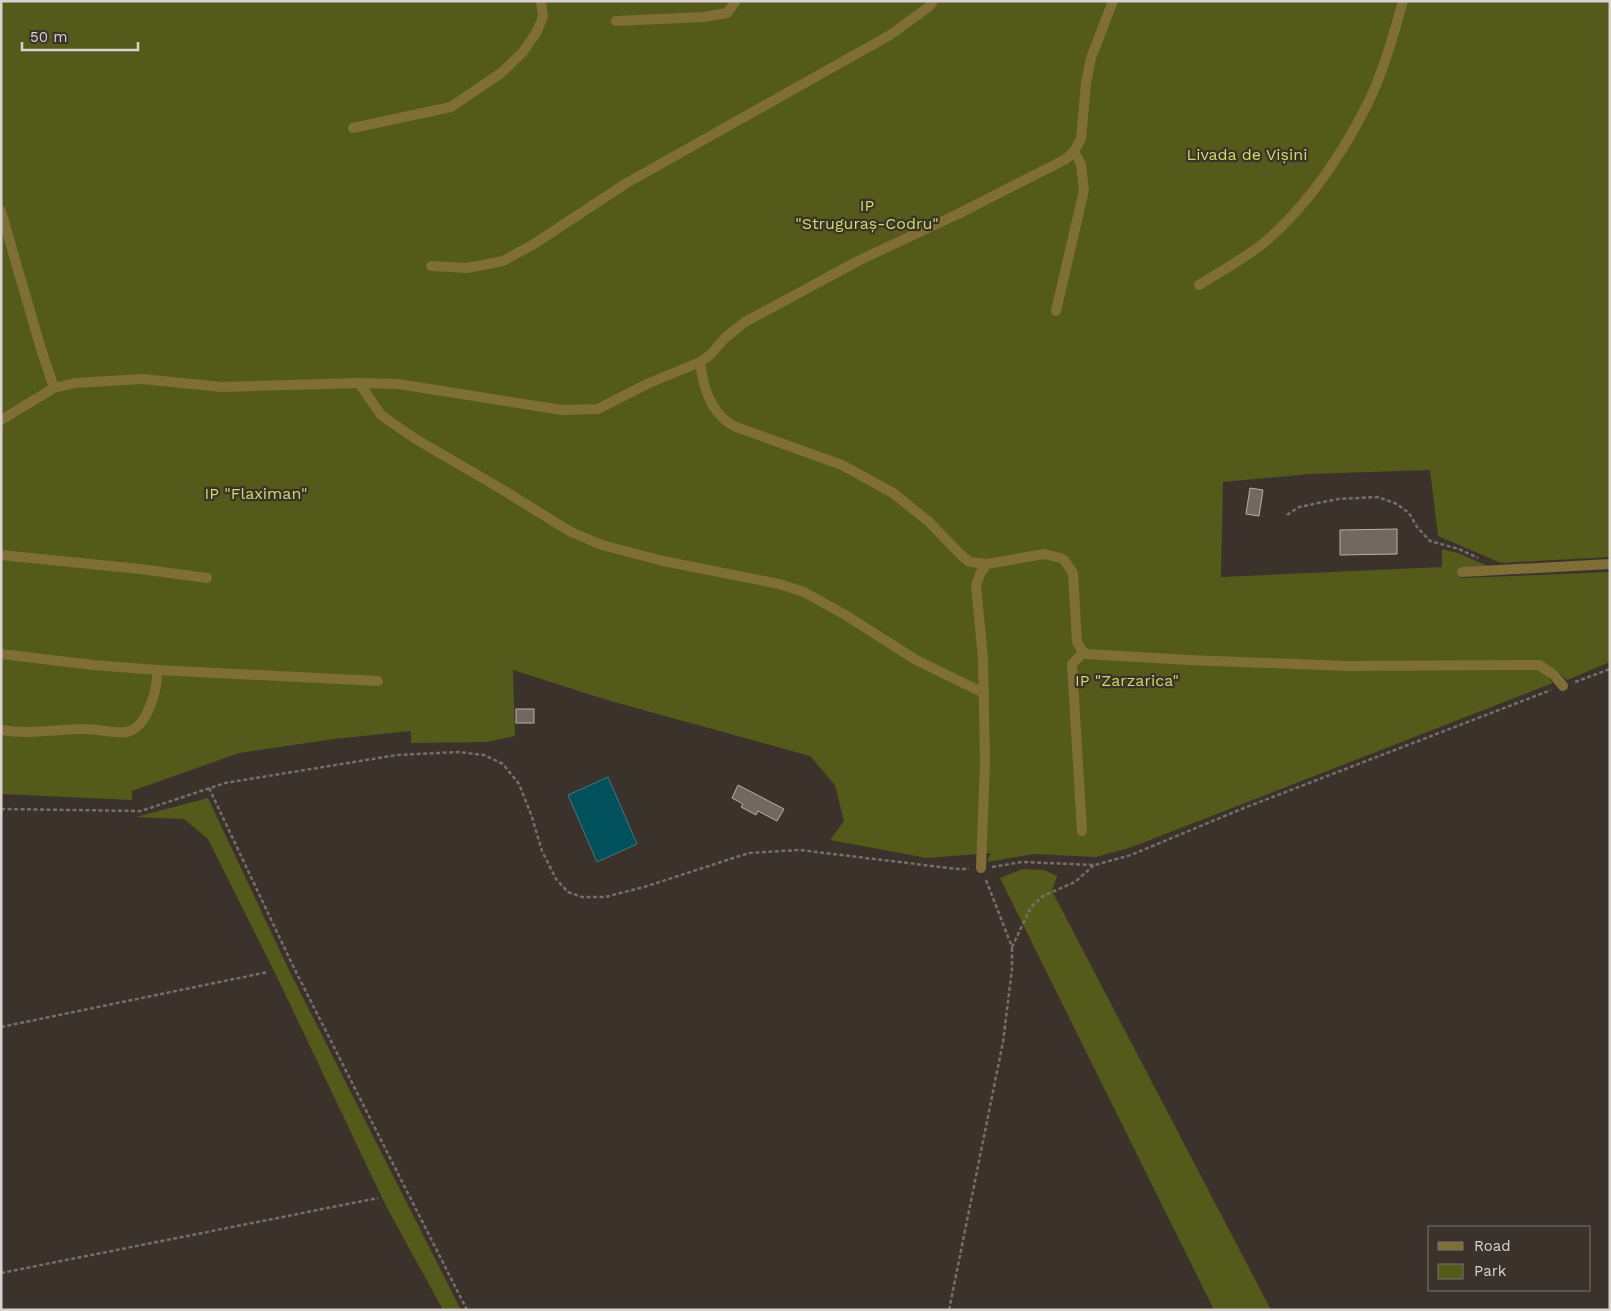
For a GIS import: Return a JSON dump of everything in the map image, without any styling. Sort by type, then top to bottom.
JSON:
[{"type":"street","points":[[353,128],[451,107],[501,73],[523,52],[536,33],[543,17],[541,1]]},
{"type":"street","points":[[616,21],[704,17],[726,13],[736,1]]},
{"type":"street","points":[[431,266],[468,268],[503,261],[534,244],[625,184],[890,35],[930,6],[933,1]]},
{"type":"street","points":[[1,420],[54,388],[75,383],[122,379],[222,386],[398,384],[562,410],[584,410],[612,403],[647,384],[700,362],[745,322],[858,261],[960,213],[1066,159],[1078,147],[1082,133],[1086,83],[1091,58],[1113,1]]},
{"type":"street","points":[[1199,285],[1266,241],[1293,214],[1319,183],[1367,105],[1386,56],[1403,1]]},
{"type":"street","points":[[1056,311],[1084,190],[1081,164],[1074,151]]},
{"type":"street","points":[[1,211],[54,388]]},
{"type":"street","points":[[700,362],[702,379],[718,414],[723,420],[736,427],[842,465],[893,493],[928,521],[967,560],[987,564],[1044,554],[1057,556],[1065,561],[1072,573],[1077,642],[1084,652],[1090,655],[1346,666],[1539,665],[1554,675],[1563,686]]},
{"type":"street","points":[[359,383],[381,414],[407,433],[571,532],[602,545],[662,561],[779,584],[804,592],[847,616],[916,660],[984,693]]},
{"type":"street","points":[[1,555],[208,578]]},
{"type":"street","points":[[981,868],[984,781],[984,659],[976,585],[981,572],[987,564]]},
{"type":"street","points":[[1462,572],[1610,564]]},
{"type":"street","points":[[1082,831],[1072,664],[1084,652]]},
{"type":"street","points":[[1,654],[93,665],[157,670],[378,681]]},
{"type":"street","points":[[1,730],[49,732],[85,729],[127,732],[138,726],[149,709],[158,680],[157,670]]},
{"type":"path","points":[[1287,515],[1299,507],[1338,499],[1378,498],[1397,504],[1409,513],[1417,527],[1430,541],[1459,549],[1483,560]]},
{"type":"path","points":[[1,809],[141,811],[225,783],[397,755],[459,752],[484,755],[502,764],[518,784],[532,817],[542,852],[556,879],[568,892],[582,897],[605,897],[749,853],[800,850],[957,869],[999,867],[1022,862],[1095,864],[1131,855],[1244,808],[1610,669]]},
{"type":"path","points":[[209,788],[293,966],[467,1310]]},
{"type":"path","points":[[1012,947],[1031,907],[1042,896],[1075,882],[1095,864]]},
{"type":"path","points":[[949,1310],[1003,1042],[1012,969],[1012,947],[981,868]]},
{"type":"path","points":[[1,1028],[268,972]]},
{"type":"path","points":[[1,1273],[378,1198]]},
{"type":"green space","points":[[1,1],[1610,1],[1610,557],[1501,563],[1438,536],[1430,470],[1309,474],[1223,482],[1221,577],[1442,567],[1442,549],[1458,553],[1490,567],[1460,567],[1461,578],[1610,572],[1610,662],[1567,680],[1555,669],[1544,673],[1553,683],[1132,847],[1096,857],[1034,854],[987,862],[991,853],[927,858],[830,840],[844,821],[835,785],[810,756],[607,700],[513,670],[515,736],[487,742],[411,743],[411,731],[334,739],[239,753],[132,791],[132,800],[1,794]]},
{"type":"green space","points":[[208,798],[289,970],[461,1310],[443,1310],[385,1204],[278,979],[208,839],[184,819],[136,817]]},
{"type":"green space","points":[[1023,869],[1044,870],[1057,876],[1052,891],[1271,1310],[1214,1310],[1000,878]]},
{"type":"water","points":[[608,777],[637,844],[597,862],[568,795]]},
{"type":"building","points":[[1250,488],[1263,490],[1259,516],[1246,514]]},
{"type":"building","points":[[1397,529],[1397,554],[1340,555],[1340,530]]},
{"type":"building","points":[[516,709],[534,709],[534,723],[516,723]]},
{"type":"building","points":[[738,785],[784,809],[777,821],[758,811],[756,815],[741,807],[743,804],[732,798]]},
{"type":"park label","name":"Livada de Vișini","points":[[1247,154]]},
{"type":"park label","name":"IP \"Struguraș-Codru\"","points":[[867,214]]},
{"type":"park label","name":"IP \"Flaximan\"","points":[[256,493]]},
{"type":"park label","name":"IP \"Zarzarica\"","points":[[1127,680]]}]
